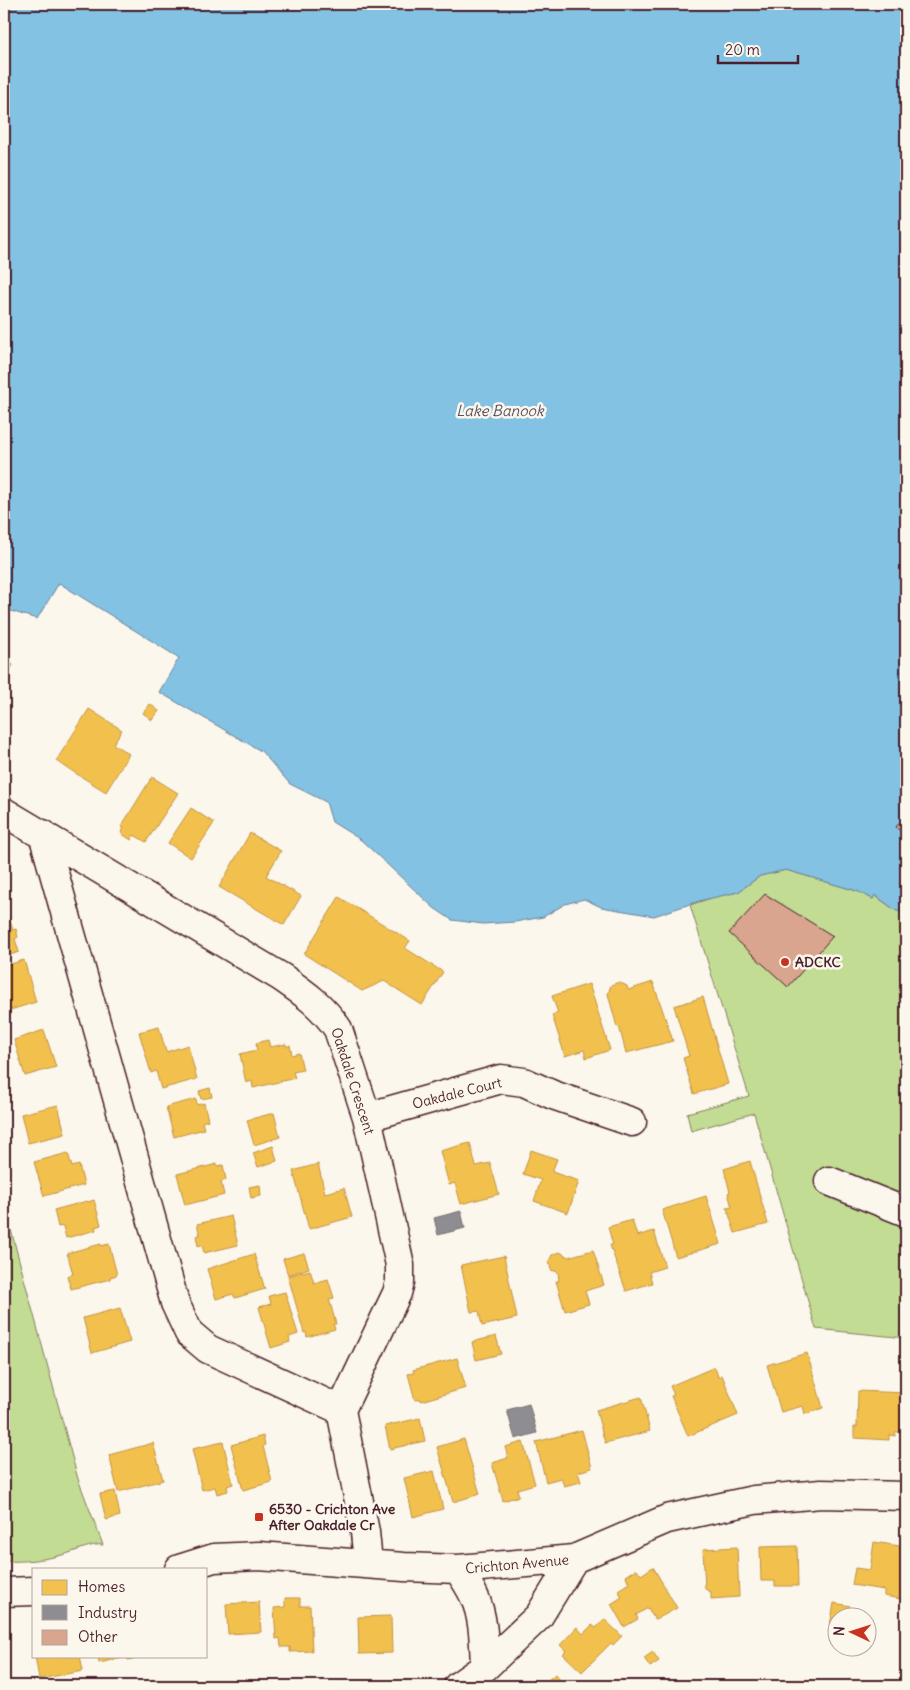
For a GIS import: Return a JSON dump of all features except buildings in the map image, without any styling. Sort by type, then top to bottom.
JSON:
[{"type":"street","name":"Oakdale Crescent","points":[[4,812],[281,977],[315,1000],[330,1016],[338,1029],[367,1117],[400,1265],[400,1282],[388,1315],[340,1410]]},
{"type":"street","points":[[43,834],[175,1303],[183,1322],[189,1333],[208,1349],[340,1410],[365,1532],[368,1563]]},
{"type":"street","name":"Oakdale Court","points":[[367,1117],[501,1079],[524,1082],[632,1122]]},
{"type":"street","points":[[829,1181],[906,1212]]},
{"type":"street","name":"Crichton Avenue","points":[[182,1568],[214,1558],[260,1556],[404,1567],[458,1569],[574,1560],[667,1519],[754,1500],[821,1494],[906,1496]]},
{"type":"street","points":[[458,1686],[485,1667],[539,1616],[574,1560]]},
{"type":"street","points":[[458,1569],[475,1597],[480,1613],[485,1667]]},
{"type":"street","points":[[4,1592],[32,1591]]},
{"type":"green space","points":[[786,870],[857,891],[873,899],[874,895],[895,910],[906,914],[906,1338],[816,1329],[754,1113],[691,1131],[687,1113],[749,1096],[690,905],[738,892],[760,876]]},
{"type":"green space","points":[[4,1204],[78,1479],[103,1545],[89,1546],[55,1557],[26,1561],[4,1561]]},
{"type":"water","name":"Lake Banook","points":[[4,4],[906,4],[906,914],[895,910],[875,895],[873,899],[857,891],[786,870],[760,876],[738,892],[699,901],[654,916],[601,907],[584,899],[565,904],[543,917],[515,922],[483,924],[452,920],[434,908],[361,840],[332,822],[326,802],[290,784],[261,751],[159,692],[179,658],[59,583],[37,619],[4,609]]},
{"type":"place","name":"ADCKC","points":[[785,962]]},
{"type":"place","name":"6530 - Crichton Ave After Oakdale Cr","points":[[259,1517]]}]
